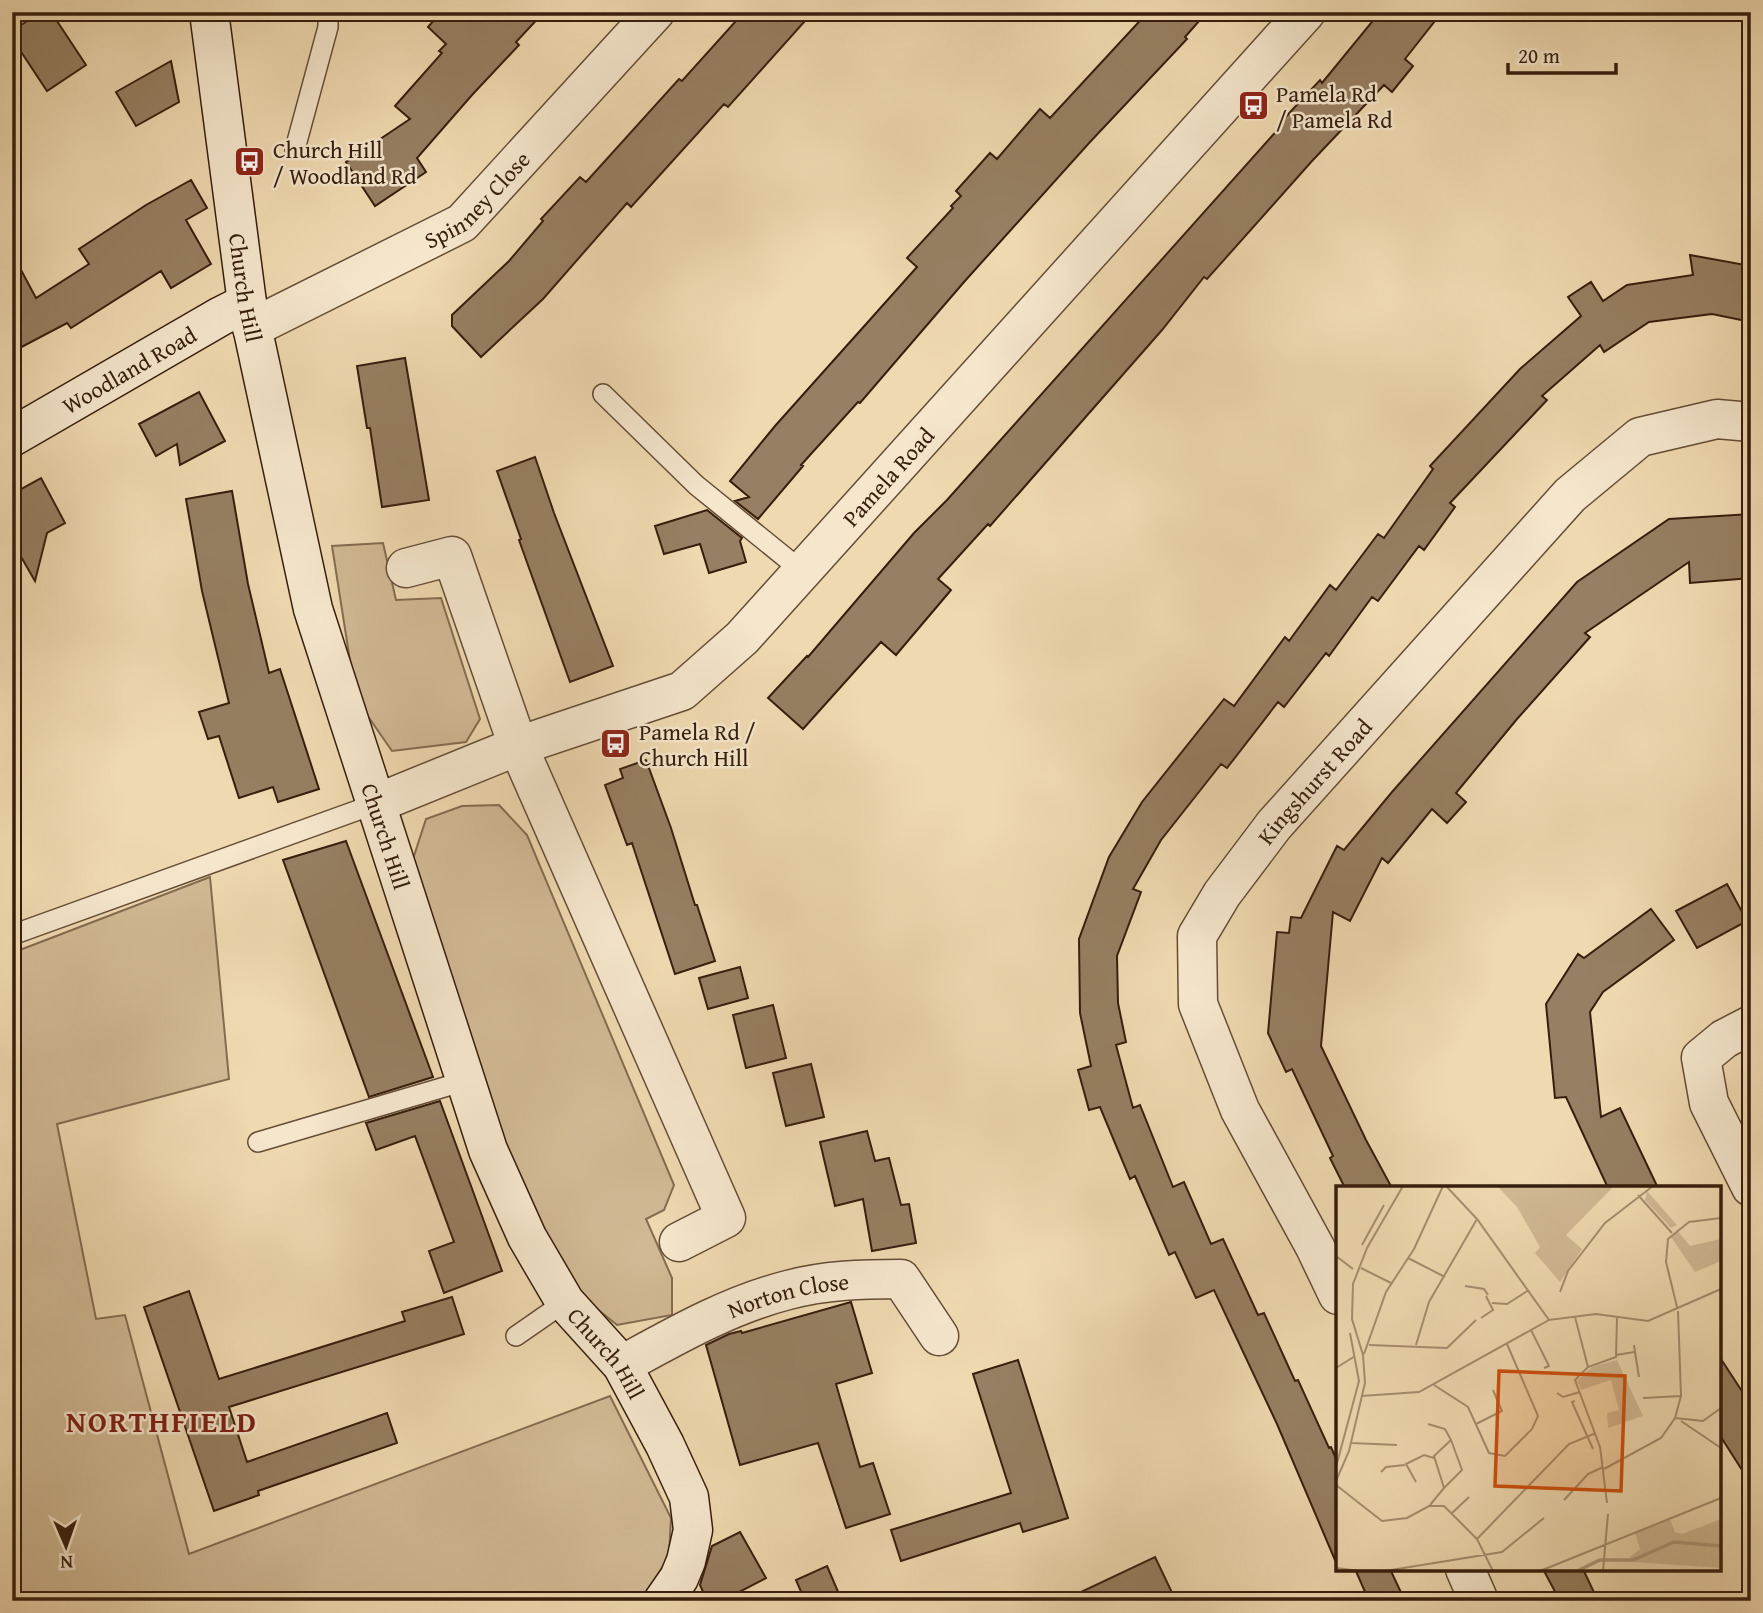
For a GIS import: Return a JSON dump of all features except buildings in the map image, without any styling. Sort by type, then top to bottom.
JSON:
[{"type":"street","name":"Church Hill","points":[[209,12],[250,316],[313,609],[488,1150],[527,1237],[565,1302],[622,1365],[665,1445],[689,1497],[693,1530],[686,1561],[663,1601]]},
{"type":"street","name":"Spinney Close","points":[[250,316],[462,223],[655,12]]},
{"type":"street","name":"Pamela Road","points":[[374,804],[518,746],[682,691],[742,638],[1306,12]]},
{"type":"street","name":"Woodland Road","points":[[12,437],[221,316],[250,316]]},
{"type":"street","name":"Kingshurst Road","points":[[1336,1291],[1240,1110],[1198,1004],[1197,936],[1222,894],[1274,825],[1570,495],[1640,437],[1717,419],[1751,422]]},
{"type":"street","points":[[406,568],[452,556],[518,746],[726,1219],[679,1242]]},
{"type":"street","points":[[1751,1025],[1724,1040],[1701,1058],[1709,1103],[1751,1186]]},
{"type":"street","name":"Norton Close","points":[[622,1365],[705,1320],[788,1290],[849,1280],[901,1279],[939,1336]]},
{"type":"street","points":[[1466,1571],[1479,1601]]},
{"type":"lane","points":[[295,149],[328,27],[328,12]]},
{"type":"lane","points":[[603,394],[696,485],[802,571]]},
{"type":"lane","points":[[12,935],[374,804]]},
{"type":"lane","points":[[258,1142],[465,1081]]},
{"type":"lane","points":[[516,1336],[565,1302]]},
{"type":"shaded area","points":[[383,543],[396,600],[441,598],[480,719],[466,742],[392,751],[356,699],[332,546]]},
{"type":"shaded area","points":[[499,805],[527,835],[674,1185],[664,1210],[646,1219],[672,1278],[672,1315],[617,1325],[575,1291],[508,1157],[412,862],[426,819],[462,806]]},
{"type":"shaded area","points":[[210,877],[229,1079],[57,1124],[96,1319],[125,1315],[189,1554],[610,1396],[671,1518],[669,1556],[645,1596],[637,1601],[12,1601],[12,953]]},
{"type":"place","name":"Pamela Rd / Pamela Rd","points":[[1253,106]]},
{"type":"place","name":"Church Hill / Woodland Rd","points":[[250,162]]},
{"type":"place","name":"Pamela Rd / Church Hill","points":[[616,744]]},
{"type":"district","name":"NORTHFIELD","points":[[162,1421]]}]
